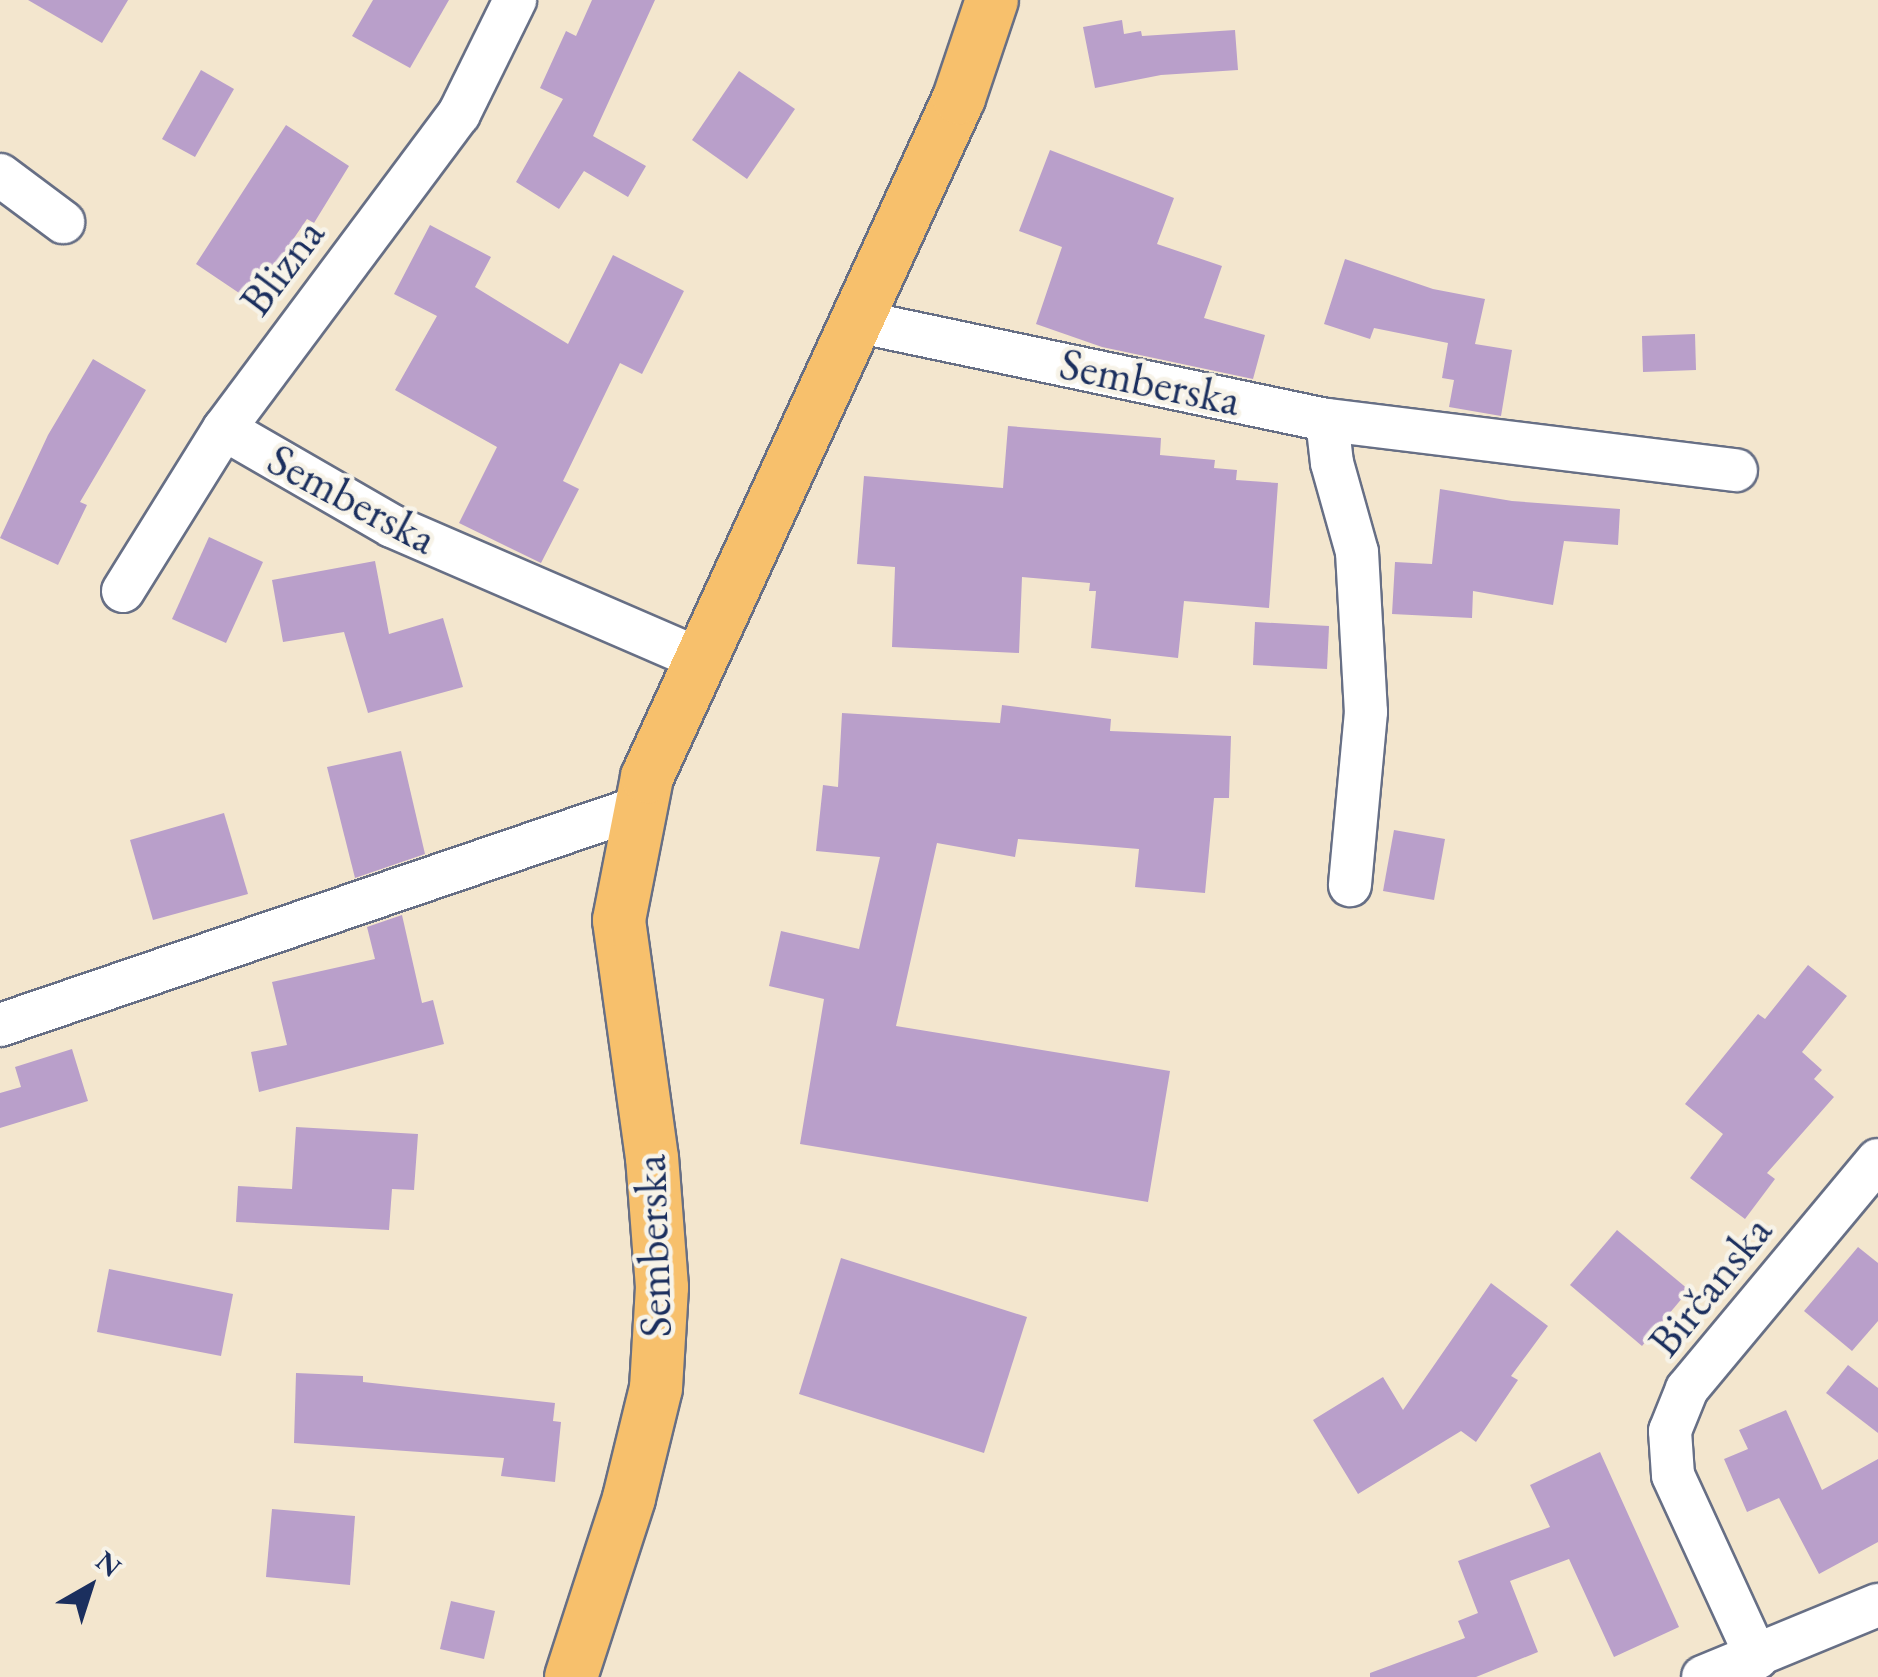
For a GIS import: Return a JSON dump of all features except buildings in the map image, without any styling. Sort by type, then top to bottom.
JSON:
[{"type":"main road","name":"Semberska","points":[[570,1677],[629,1498],[656,1388],[662,1287],[655,1194],[619,920],[647,777],[959,98],[992,0]]},
{"type":"street","name":"Blizna","points":[[122,591],[224,429],[459,114],[515,0]]},
{"type":"street","points":[[0,176],[63,222]]},
{"type":"street","name":"Semberska","points":[[856,321],[1327,420],[1736,470]]},
{"type":"street","points":[[1327,420],[1332,463],[1357,552],[1366,712],[1350,885]]},
{"type":"street","name":"Semberska","points":[[224,429],[392,526],[701,660]]},
{"type":"street","points":[[0,1026],[640,807]]},
{"type":"street","name":"Birčanska","points":[[1757,1658],[1672,1475],[1670,1431],[1687,1389],[1878,1160]]},
{"type":"street","points":[[1703,1677],[1878,1605]]}]
